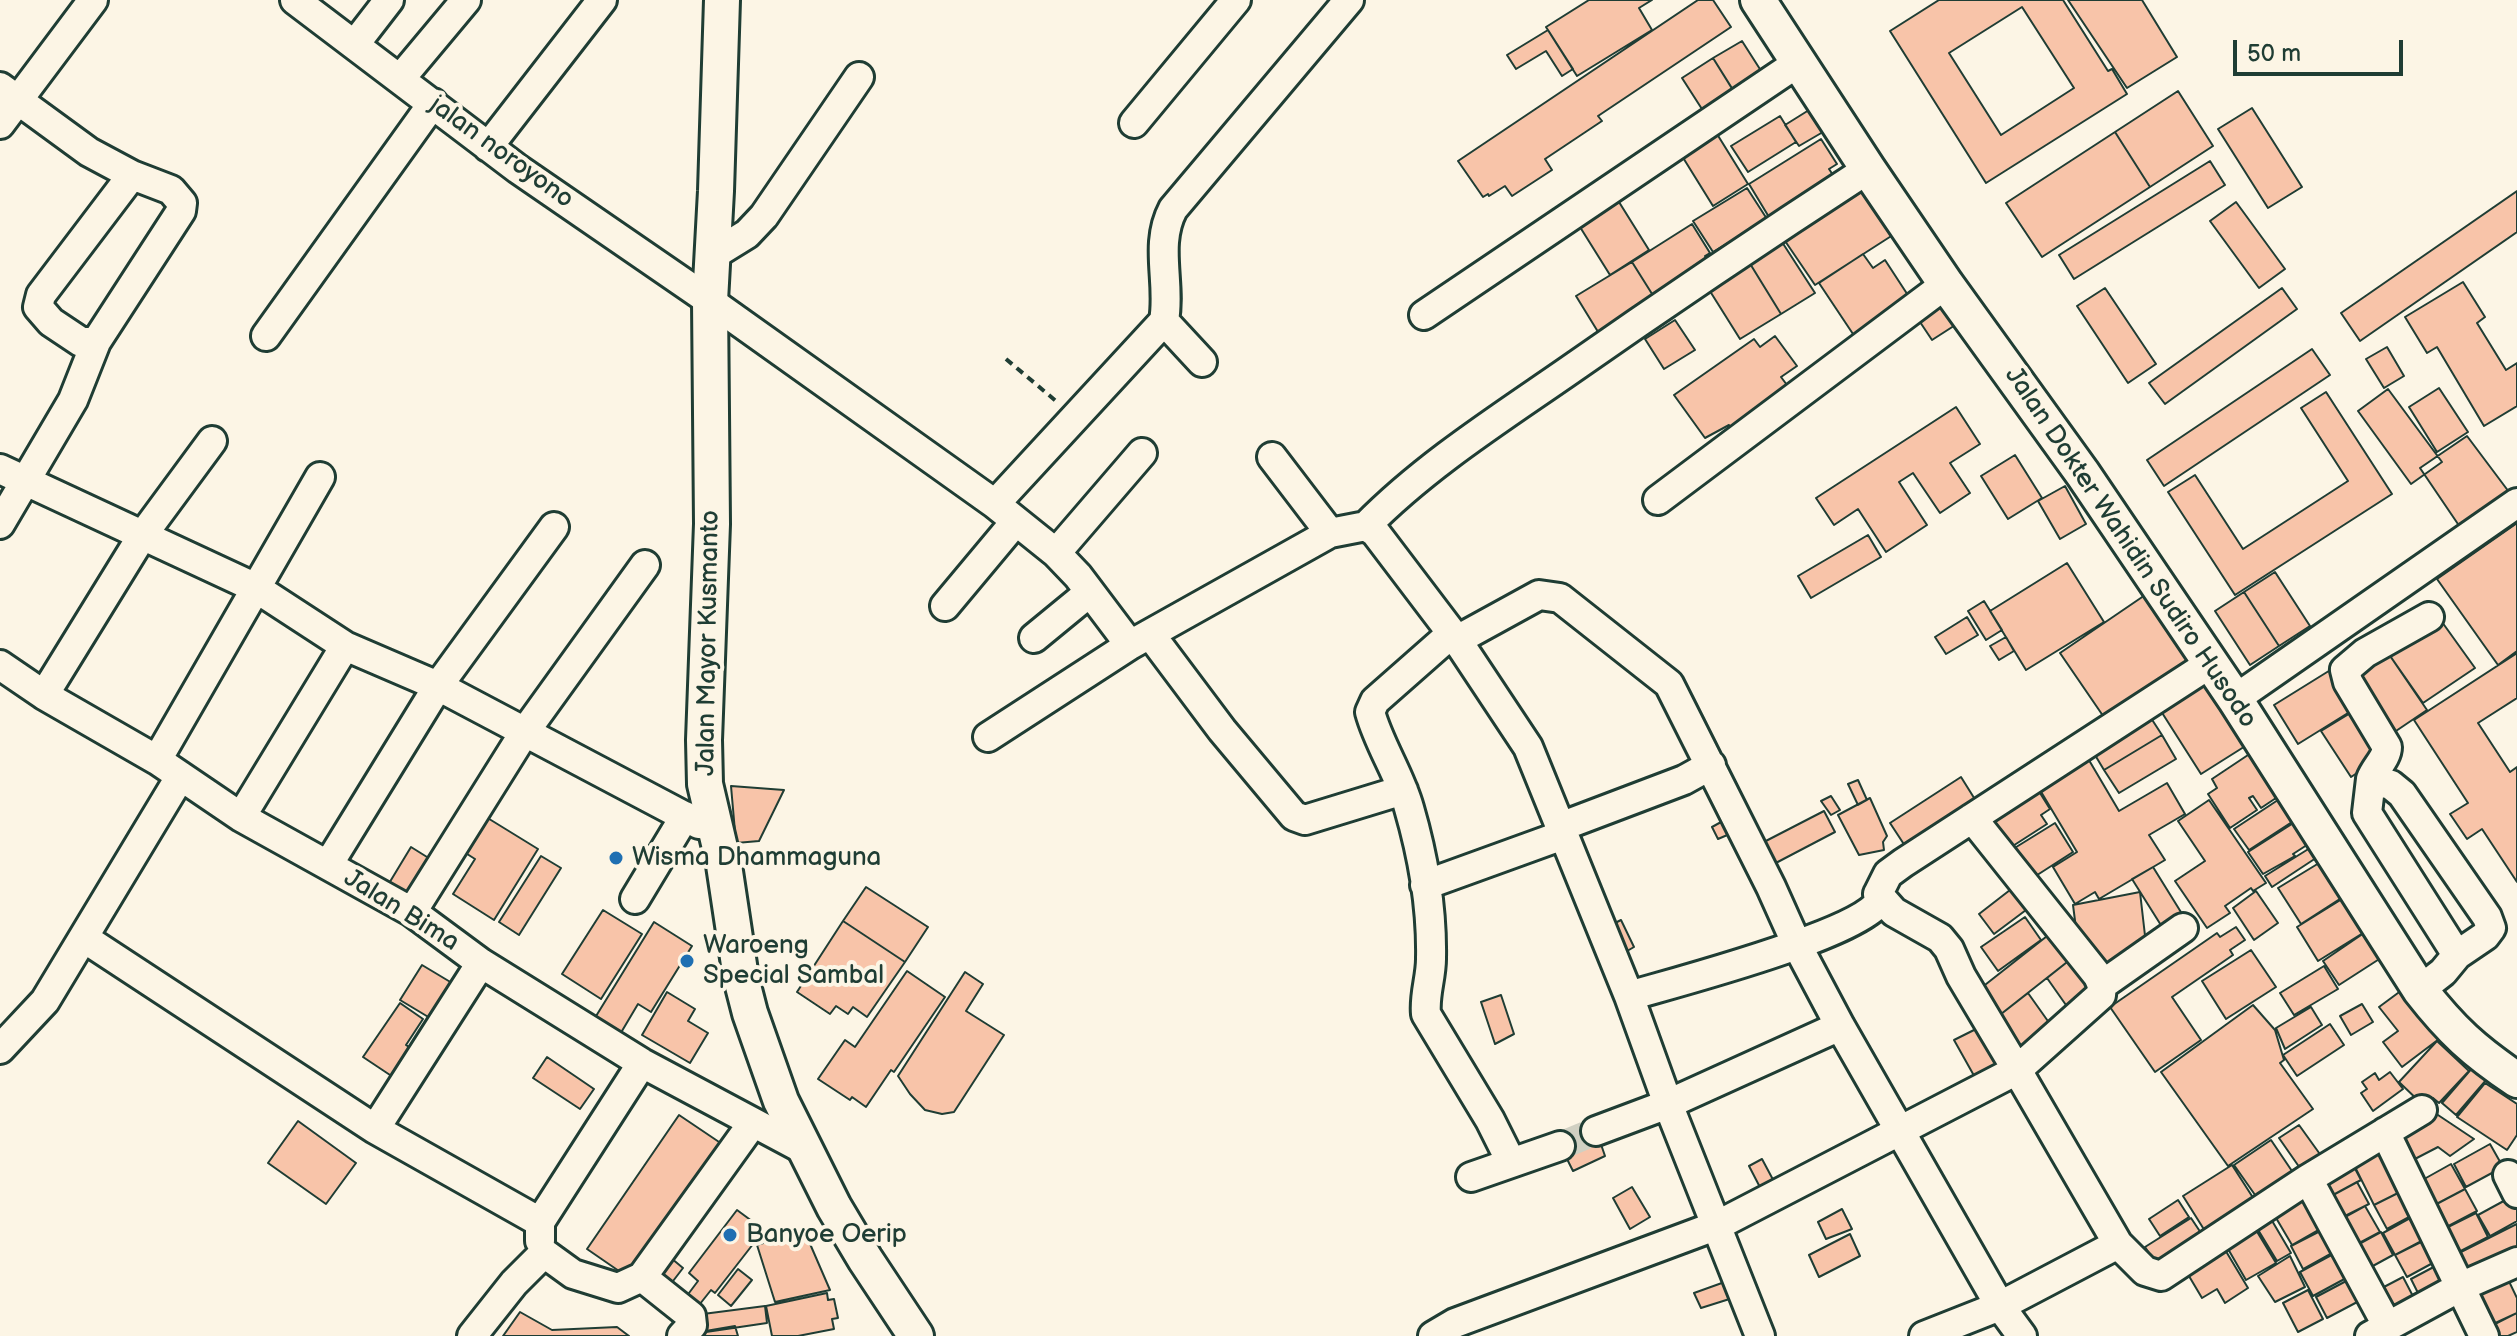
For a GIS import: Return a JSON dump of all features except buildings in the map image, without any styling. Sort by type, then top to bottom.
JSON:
[{"type":"main road","name":"Jalan Mayor Kusmanto","points":[[722,0],[710,301],[712,524],[705,784],[700,820],[724,865],[735,946],[750,1013],[781,1101],[865,1259],[916,1336]]},
{"type":"main road","name":"Jalan Dokter Wahidin Sudiro Husodo","points":[[1758,0],[1946,284],[2083,474],[2211,663],[2420,990],[2447,1025],[2517,1080]]},
{"type":"street","points":[[0,124],[9,94],[93,0]]},
{"type":"street","name":"jalan noroyono","points":[[295,0],[488,147],[710,301],[1056,553],[1090,592],[1140,639],[1294,816],[1305,820],[1403,790]]},
{"type":"street","points":[[355,44],[389,0]]},
{"type":"street","points":[[400,79],[466,0]]},
{"type":"street","points":[[488,147],[602,0]]},
{"type":"street","points":[[1134,123],[1236,0]]},
{"type":"street","points":[[945,606],[1005,513],[1075,416],[1164,321],[1167,304],[1166,223],[1173,209],[1349,0]]},
{"type":"street","points":[[1424,315],[1799,62]]},
{"type":"street","points":[[713,255],[747,234],[764,216],[859,77]]},
{"type":"street","points":[[0,524],[73,400],[96,342],[181,211],[182,203],[171,190],[132,175],[89,152],[9,94]]},
{"type":"street","points":[[266,336],[433,103]]},
{"type":"street","points":[[988,737],[1140,639],[1330,533],[1366,526],[1393,499],[1490,425],[1699,280],[1868,169]]},
{"type":"street","points":[[96,342],[81,342],[51,322],[38,307],[41,295],[132,175]]},
{"type":"street","points":[[1658,500],[1946,284]]},
{"type":"street","points":[[1164,321],[1202,362]]},
{"type":"street","points":[[44,695],[142,536],[212,441]]},
{"type":"street","points":[[1056,553],[1142,453]]},
{"type":"street","points":[[1272,457],[1330,533]]},
{"type":"street","points":[[0,469],[256,588],[345,646],[438,686],[524,733],[700,820],[635,899]]},
{"type":"street","points":[[157,760],[320,477]]},
{"type":"street","points":[[2235,699],[2517,503]]},
{"type":"street","points":[[1366,526],[1375,532],[1454,637],[1525,741],[1629,996],[1668,1104],[1760,1336]]},
{"type":"street","points":[[328,865],[438,686],[554,527]]},
{"type":"street","points":[[412,912],[524,733],[645,565]]},
{"type":"street","points":[[1034,638],[1090,592]]},
{"type":"street","points":[[1511,1162],[1490,1120],[1426,1014],[1425,1000],[1432,962],[1425,885],[1416,834],[1403,790],[1370,712],[1375,701],[1454,637],[1539,595],[1549,594],[1560,598],[1669,684],[1840,1026],[2000,1306],[2022,1336]]},
{"type":"street","points":[[2429,617],[2354,660],[2348,665],[2345,676],[2387,747],[2387,753],[2371,779],[2367,813],[2457,955]]},
{"type":"street","points":[[2334,632],[2354,660]]},
{"type":"street","points":[[241,817],[345,646]]},
{"type":"street","points":[[1629,996],[1797,945],[1873,911],[1880,901],[1878,894],[1888,874],[2211,663]]},
{"type":"street","name":"Jalan Bima","points":[[0,665],[44,695],[157,760],[241,817],[412,912],[481,963],[642,1063],[805,1150]]},
{"type":"street","points":[[1425,885],[1670,786],[1711,765]]},
{"type":"street","points":[[0,1049],[45,1001],[180,777]]},
{"type":"street","points":[[2371,779],[2391,785],[2402,794],[2487,917],[2491,928],[2420,990]]},
{"type":"street","points":[[1433,1336],[1455,1323],[1718,1225],[1902,1132],[2017,1070],[2101,995],[2102,985],[2098,976],[1972,818]]},
{"type":"street","points":[[1878,894],[1894,912],[1940,938],[1949,949],[1961,976],[2118,1244],[2145,1271],[2161,1276],[2308,1179],[2422,1110]]},
{"type":"street","points":[[2102,985],[2183,928]]},
{"type":"street","points":[[84,938],[375,1129],[540,1222]]},
{"type":"street","points":[[375,1129],[481,963]]},
{"type":"street","points":[[1596,1131],[1668,1104],[1840,1026]]},
{"type":"street","points":[[642,1063],[540,1222],[539,1236],[544,1253],[573,1274],[618,1288],[642,1277],[752,1124]]},
{"type":"street","points":[[2385,1132],[2484,1336]]},
{"type":"street","points":[[1471,1177],[1560,1146]]},
{"type":"street","points":[[2308,1179],[2379,1331],[2460,1287],[2513,1274]]},
{"type":"street","points":[[1924,1336],[2000,1306],[2118,1244]]},
{"type":"street","points":[[472,1336],[514,1283],[544,1253]]},
{"type":"street","points":[[642,1277],[691,1316],[692,1325],[682,1336]]},
{"type":"path","points":[[1006,359],[1075,416]]},
{"type":"tunnel","points":[[1560,1146],[1596,1131]]},
{"type":"place","name":"Wisma Dhammaguna","points":[[616,858]]},
{"type":"place","name":"Waroeng Special Sambal","points":[[687,961]]},
{"type":"place","name":"Banyoe Oerip","points":[[730,1235]]}]
